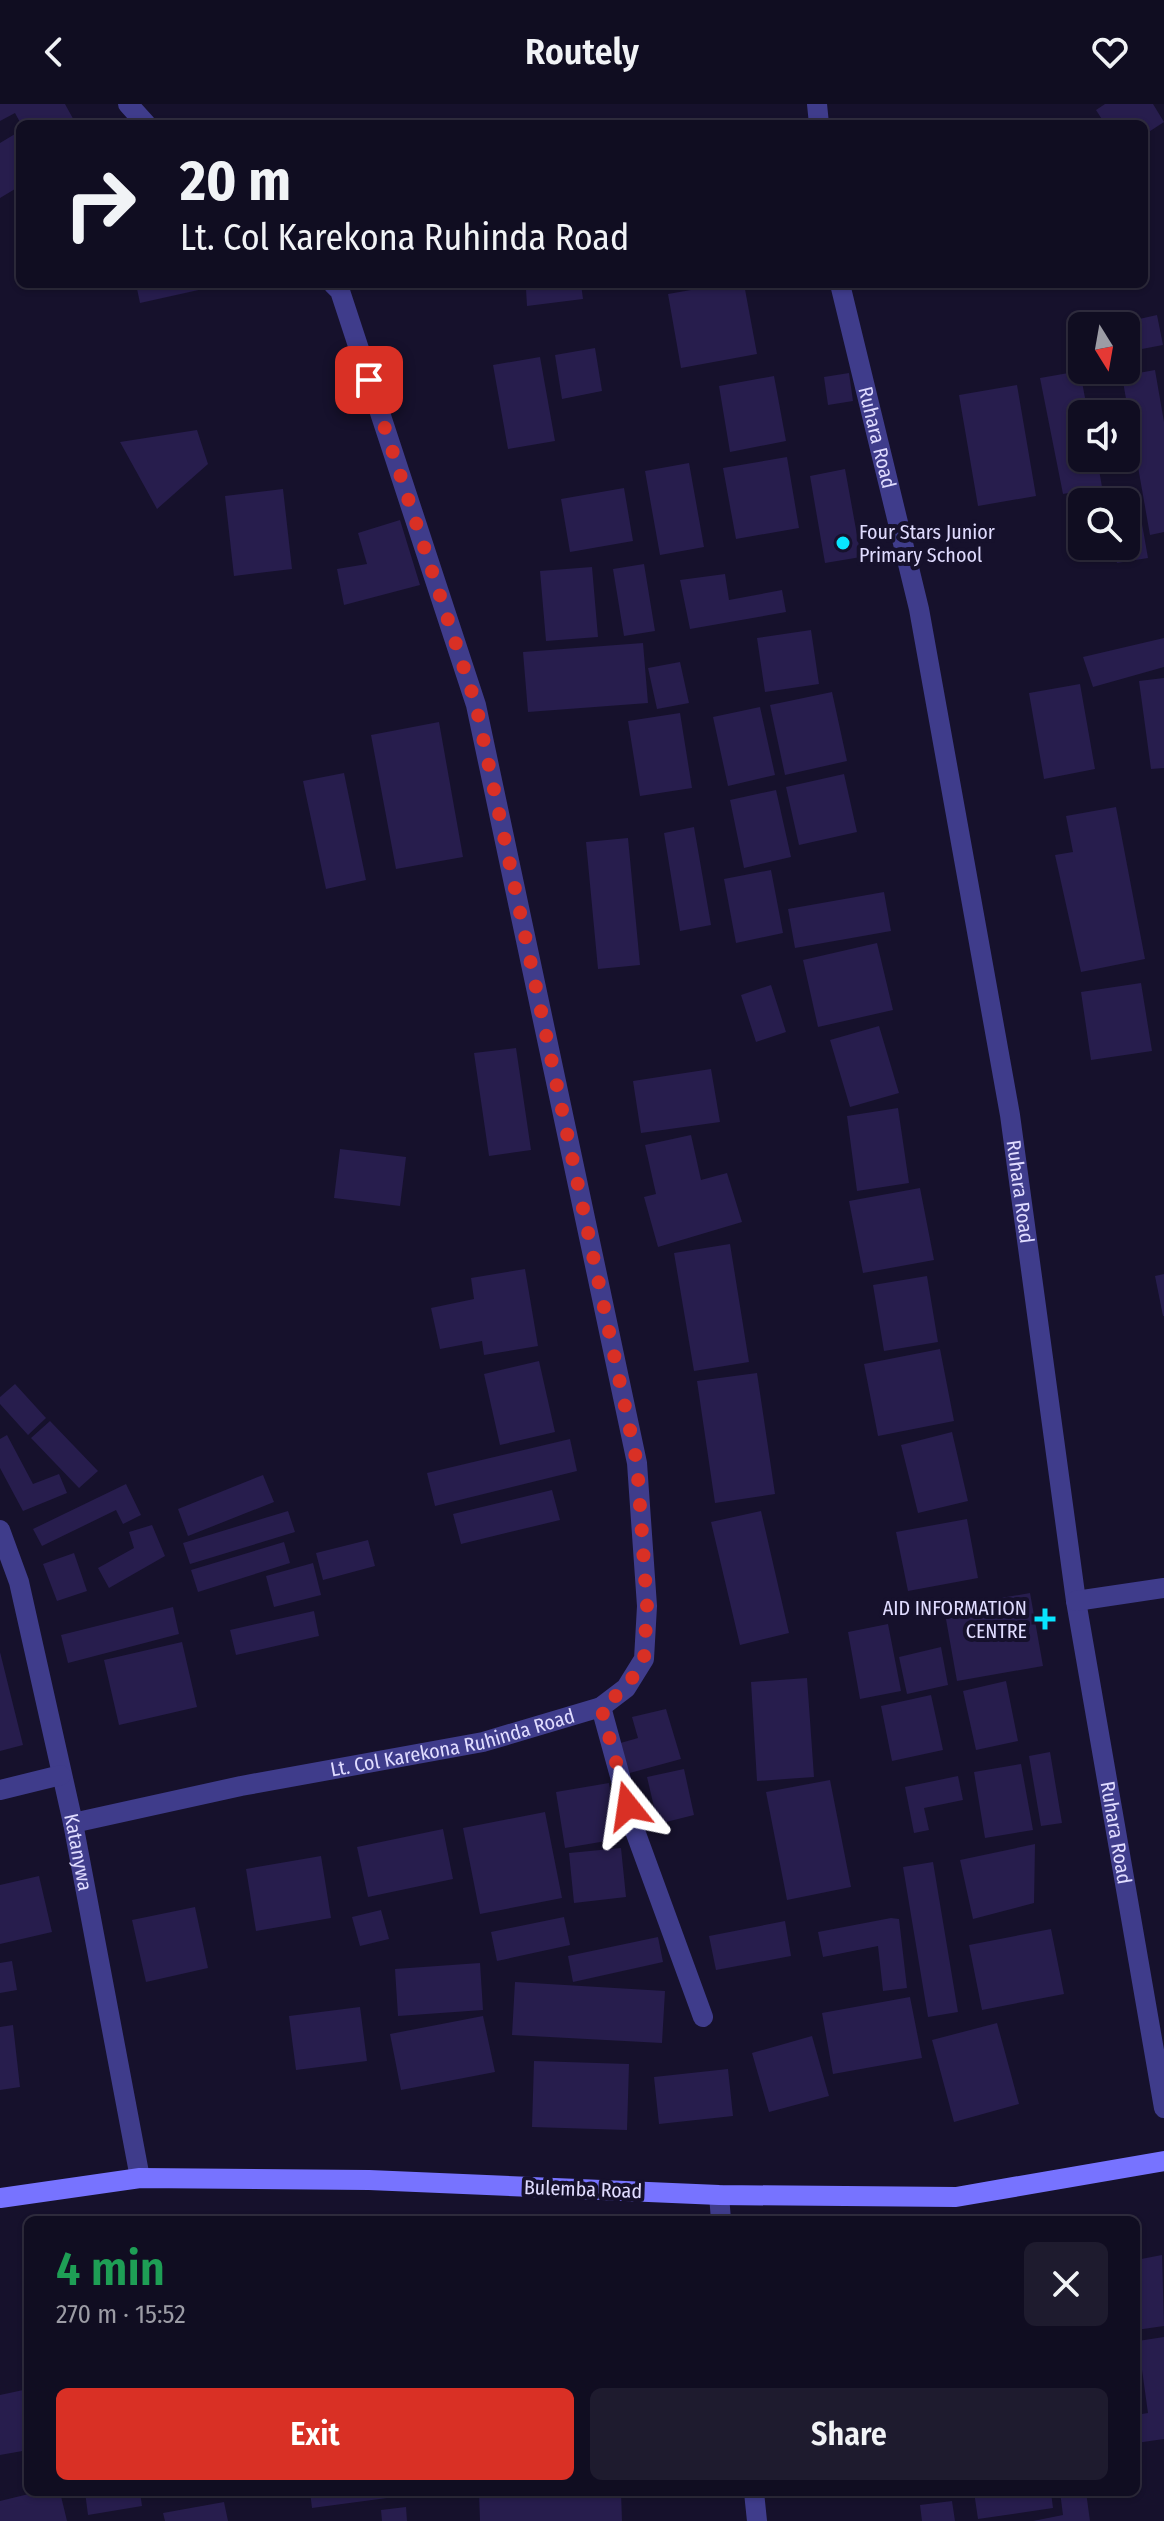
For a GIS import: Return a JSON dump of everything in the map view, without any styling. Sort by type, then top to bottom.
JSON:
[{"type":"main road","name":"Bulemba Road","points":[[0,2198],[140,2178],[369,2180],[719,2195],[956,2197],[1164,2161]]},
{"type":"street","points":[[128,104],[142,120]]},
{"type":"street","name":"Lt. Col Karekona Ruhinda Road","points":[[73,1823],[241,1786],[483,1742],[601,1707],[626,1688],[644,1659],[647,1606],[637,1463],[476,705],[337,288]]},
{"type":"street","name":"Ruhara Road","points":[[841,288],[919,609],[1007,1100],[1076,1601],[1164,2108]]},
{"type":"street","name":"Katanywa","points":[[0,1530],[19,1582],[73,1823],[140,2178]]},
{"type":"street","points":[[1076,1601],[1164,1588]]},
{"type":"street","points":[[601,1707],[635,1831],[703,2017]]},
{"type":"street","points":[[0,1790],[61,1775]]},
{"type":"street","points":[[719,2195],[721,2216]]},
{"type":"street","points":[[754,2496],[757,2521]]},
{"type":"building","points":[[0,104],[65,104],[74,120],[19,120],[15,113],[0,121]]},
{"type":"building","points":[[1105,104],[1153,104],[1164,122],[1148,132],[1148,120],[1102,120],[1096,110]]},
{"type":"building","points":[[16,133],[16,188],[0,198],[0,143]]},
{"type":"building","points":[[137,288],[208,288],[140,303]]},
{"type":"building","points":[[582,288],[583,299],[527,306],[526,289]]},
{"type":"building","points":[[702,288],[745,288],[757,354],[681,368],[668,294]]},
{"type":"building","points":[[1157,315],[1163,345],[1140,349],[1140,319]]},
{"type":"building","points":[[595,348],[602,391],[562,399],[555,355]]},
{"type":"building","points":[[540,357],[555,441],[508,449],[493,365]]},
{"type":"building","points":[[1155,370],[1164,422],[1164,532],[1150,535],[1139,472],[1140,400],[1126,400],[1123,384],[1140,384],[1140,373]]},
{"type":"building","points":[[849,373],[853,401],[828,405],[824,377]]},
{"type":"building","points":[[1068,373],[1068,384],[1082,384],[1085,400],[1068,400],[1068,472],[1099,472],[1102,487],[1068,488],[1068,493],[1063,494],[1040,378]]},
{"type":"building","points":[[774,376],[786,441],[730,452],[719,386]]},
{"type":"building","points":[[1017,385],[1036,496],[978,506],[959,395]]},
{"type":"building","points":[[197,430],[208,464],[157,509],[120,442]]},
{"type":"building","points":[[787,457],[799,528],[736,539],[723,468]]},
{"type":"building","points":[[689,463],[704,547],[660,555],[645,471]]},
{"type":"building","points":[[845,469],[861,557],[825,563],[810,476]]},
{"type":"building","points":[[624,488],[633,541],[570,552],[561,499]]},
{"type":"building","points":[[283,489],[292,569],[234,576],[225,496]]},
{"type":"building","points":[[400,520],[420,585],[344,605],[337,569],[367,564],[358,533]]},
{"type":"building","points":[[1140,524],[1148,558],[1140,559]]},
{"type":"building","points":[[644,564],[655,631],[624,636],[613,569]]},
{"type":"building","points":[[592,567],[598,637],[546,641],[540,571]]},
{"type":"building","points":[[725,574],[729,600],[782,590],[786,612],[690,629],[680,580]]},
{"type":"building","points":[[811,630],[819,684],[765,692],[757,638]]},
{"type":"building","points":[[1164,638],[1164,667],[1093,687],[1083,657]]},
{"type":"building","points":[[643,643],[648,703],[528,712],[523,652]]},
{"type":"building","points":[[680,662],[689,703],[657,709],[648,668]]},
{"type":"building","points":[[1164,678],[1164,768],[1151,769],[1139,681]]},
{"type":"building","points":[[1080,684],[1095,769],[1044,779],[1029,693]]},
{"type":"building","points":[[832,692],[847,761],[785,775],[770,705]]},
{"type":"building","points":[[760,707],[775,775],[728,786],[713,717]]},
{"type":"building","points":[[680,713],[692,788],[640,796],[628,721]]},
{"type":"building","points":[[439,722],[463,857],[396,869],[371,735]]},
{"type":"building","points":[[344,773],[366,880],[326,889],[303,781]]},
{"type":"building","points":[[844,774],[857,832],[799,845],[786,787]]},
{"type":"building","points":[[776,790],[791,857],[744,868],[730,800]]},
{"type":"building","points":[[1116,807],[1145,959],[1081,972],[1055,855],[1073,852],[1066,816]]},
{"type":"building","points":[[694,827],[711,925],[680,931],[664,833]]},
{"type":"building","points":[[628,838],[640,965],[598,969],[586,842]]},
{"type":"building","points":[[771,870],[783,933],[736,943],[724,879]]},
{"type":"building","points":[[884,892],[891,931],[795,948],[788,909]]},
{"type":"building","points":[[877,943],[893,1010],[818,1027],[803,960]]},
{"type":"building","points":[[1141,983],[1152,1051],[1091,1060],[1081,992]]},
{"type":"building","points":[[771,985],[786,1032],[756,1042],[741,995]]},
{"type":"building","points":[[879,1026],[899,1093],[850,1107],[830,1040]]},
{"type":"building","points":[[516,1048],[531,1150],[489,1156],[474,1053]]},
{"type":"building","points":[[711,1069],[720,1122],[641,1133],[633,1081]]},
{"type":"building","points":[[898,1108],[909,1183],[857,1191],[847,1116]]},
{"type":"building","points":[[691,1135],[701,1180],[727,1173],[742,1222],[658,1247],[644,1197],[656,1194],[645,1145]]},
{"type":"building","points":[[340,1149],[406,1157],[400,1206],[334,1198]]},
{"type":"building","points":[[920,1188],[934,1260],[863,1273],[849,1201]]},
{"type":"building","points":[[730,1244],[749,1362],[694,1371],[674,1253]]},
{"type":"building","points":[[525,1269],[538,1346],[484,1355],[482,1341],[440,1349],[431,1308],[474,1299],[471,1278]]},
{"type":"building","points":[[1164,1274],[1164,1316],[1163,1316],[1155,1276]]},
{"type":"building","points":[[927,1276],[938,1342],[884,1351],[873,1285]]},
{"type":"building","points":[[940,1349],[954,1421],[878,1436],[864,1364]]},
{"type":"building","points":[[539,1361],[555,1432],[500,1445],[484,1374]]},
{"type":"building","points":[[757,1373],[775,1494],[715,1503],[697,1381]]},
{"type":"building","points":[[15,1384],[46,1418],[28,1435],[0,1404],[0,1397]]},
{"type":"building","points":[[50,1421],[98,1471],[79,1488],[31,1438]]},
{"type":"building","points":[[952,1432],[968,1501],[918,1513],[901,1445]]},
{"type":"building","points":[[7,1435],[33,1484],[59,1474],[67,1493],[23,1511],[0,1468],[0,1439]]},
{"type":"building","points":[[570,1439],[577,1471],[435,1506],[427,1473]]},
{"type":"building","points":[[263,1475],[274,1502],[188,1536],[178,1509]]},
{"type":"building","points":[[126,1484],[141,1515],[123,1524],[116,1510],[42,1546],[33,1529]]},
{"type":"building","points":[[552,1490],[560,1520],[461,1544],[453,1514]]},
{"type":"building","points":[[288,1511],[295,1532],[190,1564],[183,1543]]},
{"type":"building","points":[[761,1511],[789,1633],[740,1645],[711,1522]]},
{"type":"building","points":[[967,1519],[978,1578],[908,1591],[896,1532]]},
{"type":"building","points":[[152,1525],[165,1556],[109,1588],[98,1568],[134,1548],[129,1532]]},
{"type":"building","points":[[368,1540],[375,1566],[323,1580],[316,1553]]},
{"type":"building","points":[[284,1542],[290,1563],[198,1592],[191,1570]]},
{"type":"building","points":[[74,1553],[87,1591],[57,1601],[43,1564]]},
{"type":"building","points":[[313,1563],[321,1595],[274,1607],[266,1576]]},
{"type":"building","points":[[1030,1593],[1043,1666],[957,1681],[944,1608]]},
{"type":"building","points":[[173,1607],[179,1634],[68,1663],[61,1635]]},
{"type":"building","points":[[314,1611],[319,1636],[236,1655],[230,1630]]},
{"type":"building","points":[[888,1624],[901,1691],[860,1699],[848,1632]]},
{"type":"building","points":[[182,1642],[197,1707],[119,1725],[104,1660]]},
{"type":"building","points":[[941,1647],[948,1685],[907,1694],[899,1657]]},
{"type":"building","points":[[0,1652],[23,1745],[0,1751]]},
{"type":"building","points":[[807,1678],[814,1777],[757,1781],[751,1682]]},
{"type":"building","points":[[1006,1681],[1018,1741],[976,1750],[963,1691]]},
{"type":"building","points":[[931,1695],[943,1750],[892,1761],[881,1706]]},
{"type":"building","points":[[666,1709],[681,1759],[626,1774],[617,1744],[638,1738],[632,1717]]},
{"type":"building","points":[[1050,1752],[1062,1823],[1041,1826],[1029,1756]]},
{"type":"building","points":[[1021,1764],[1033,1830],[985,1838],[974,1772]]},
{"type":"building","points":[[684,1769],[694,1815],[658,1824],[647,1777]]},
{"type":"building","points":[[958,1776],[963,1800],[924,1808],[929,1830],[914,1833],[905,1787]]},
{"type":"building","points":[[830,1780],[851,1887],[787,1900],[766,1792]]},
{"type":"building","points":[[609,1783],[618,1839],[565,1848],[556,1792]]},
{"type":"building","points":[[545,1812],[562,1898],[480,1914],[463,1828]]},
{"type":"building","points":[[443,1829],[453,1879],[368,1897],[357,1847]]},
{"type":"building","points":[[1035,1844],[1034,1903],[973,1919],[960,1860]]},
{"type":"building","points":[[621,1848],[626,1897],[574,1903],[569,1853]]},
{"type":"building","points":[[321,1856],[331,1918],[256,1931],[246,1869]]},
{"type":"building","points":[[933,1862],[958,2012],[928,2017],[903,1867]]},
{"type":"building","points":[[39,1876],[52,1932],[0,1944],[0,1885]]},
{"type":"building","points":[[195,1907],[208,1968],[146,1982],[132,1920]]},
{"type":"building","points":[[381,1910],[389,1939],[360,1946],[352,1917]]},
{"type":"building","points":[[564,1917],[570,1945],[497,1961],[491,1932]]},
{"type":"building","points":[[899,1919],[907,1988],[883,1991],[878,1946],[823,1957],[818,1932]]},
{"type":"building","points":[[785,1921],[791,1956],[716,1970],[709,1936]]},
{"type":"building","points":[[1051,1929],[1064,1994],[982,2010],[969,1945]]},
{"type":"building","points":[[658,1937],[663,1962],[573,1982],[568,1956]]},
{"type":"building","points":[[12,1961],[17,1990],[0,1993],[0,1963]]},
{"type":"building","points":[[480,1963],[483,2010],[398,2016],[395,1969]]},
{"type":"building","points":[[515,1982],[665,1991],[662,2043],[512,2035]]},
{"type":"building","points":[[910,1997],[922,2058],[833,2074],[822,2013]]},
{"type":"building","points":[[360,2007],[367,2061],[296,2070],[289,2016]]},
{"type":"building","points":[[483,2016],[495,2072],[401,2090],[390,2034]]},
{"type":"building","points":[[997,2023],[1019,2104],[954,2122],[932,2040]]},
{"type":"building","points":[[13,2025],[20,2087],[0,2090],[0,2027]]},
{"type":"building","points":[[812,2036],[829,2096],[769,2112],[752,2053]]},
{"type":"building","points":[[534,2061],[629,2064],[627,2130],[532,2127]]},
{"type":"building","points":[[728,2069],[733,2116],[659,2124],[654,2077]]},
{"type":"building","points":[[1162,2255],[1164,2326],[1140,2329],[1140,2259]]},
{"type":"building","points":[[1164,2337],[1164,2439],[1140,2442],[1140,2414],[1148,2413],[1140,2341]]},
{"type":"building","points":[[24,2390],[24,2451],[0,2455],[0,2395]]},
{"type":"building","points":[[24,2495],[61,2496],[67,2521],[0,2521],[0,2501]]},
{"type":"building","points":[[86,2496],[141,2496],[142,2506],[88,2515]]},
{"type":"building","points":[[310,2496],[402,2496],[312,2508]]},
{"type":"building","points":[[479,2496],[621,2496],[622,2521],[480,2521]]},
{"type":"building","points":[[975,2496],[1052,2496],[1053,2508],[978,2519]]},
{"type":"building","points":[[1061,2496],[1087,2496],[1090,2521],[1033,2521],[1063,2515]]},
{"type":"building","points":[[952,2501],[955,2521],[922,2521],[920,2505]]},
{"type":"building","points":[[224,2502],[228,2521],[165,2521],[163,2513]]},
{"type":"building","points":[[406,2507],[407,2521],[382,2521],[381,2510]]},
{"type":"place","name":"Four Stars Junior Primary School","points":[[843,543]]},
{"type":"place","name":"AID INFORMATION CENTRE","points":[[1045,1619]]},
{"type":"route","points":[[369,380],[476,705],[579,1181],[614,1367],[637,1463],[647,1606],[644,1659],[626,1688],[601,1707],[628,1806]]}]
